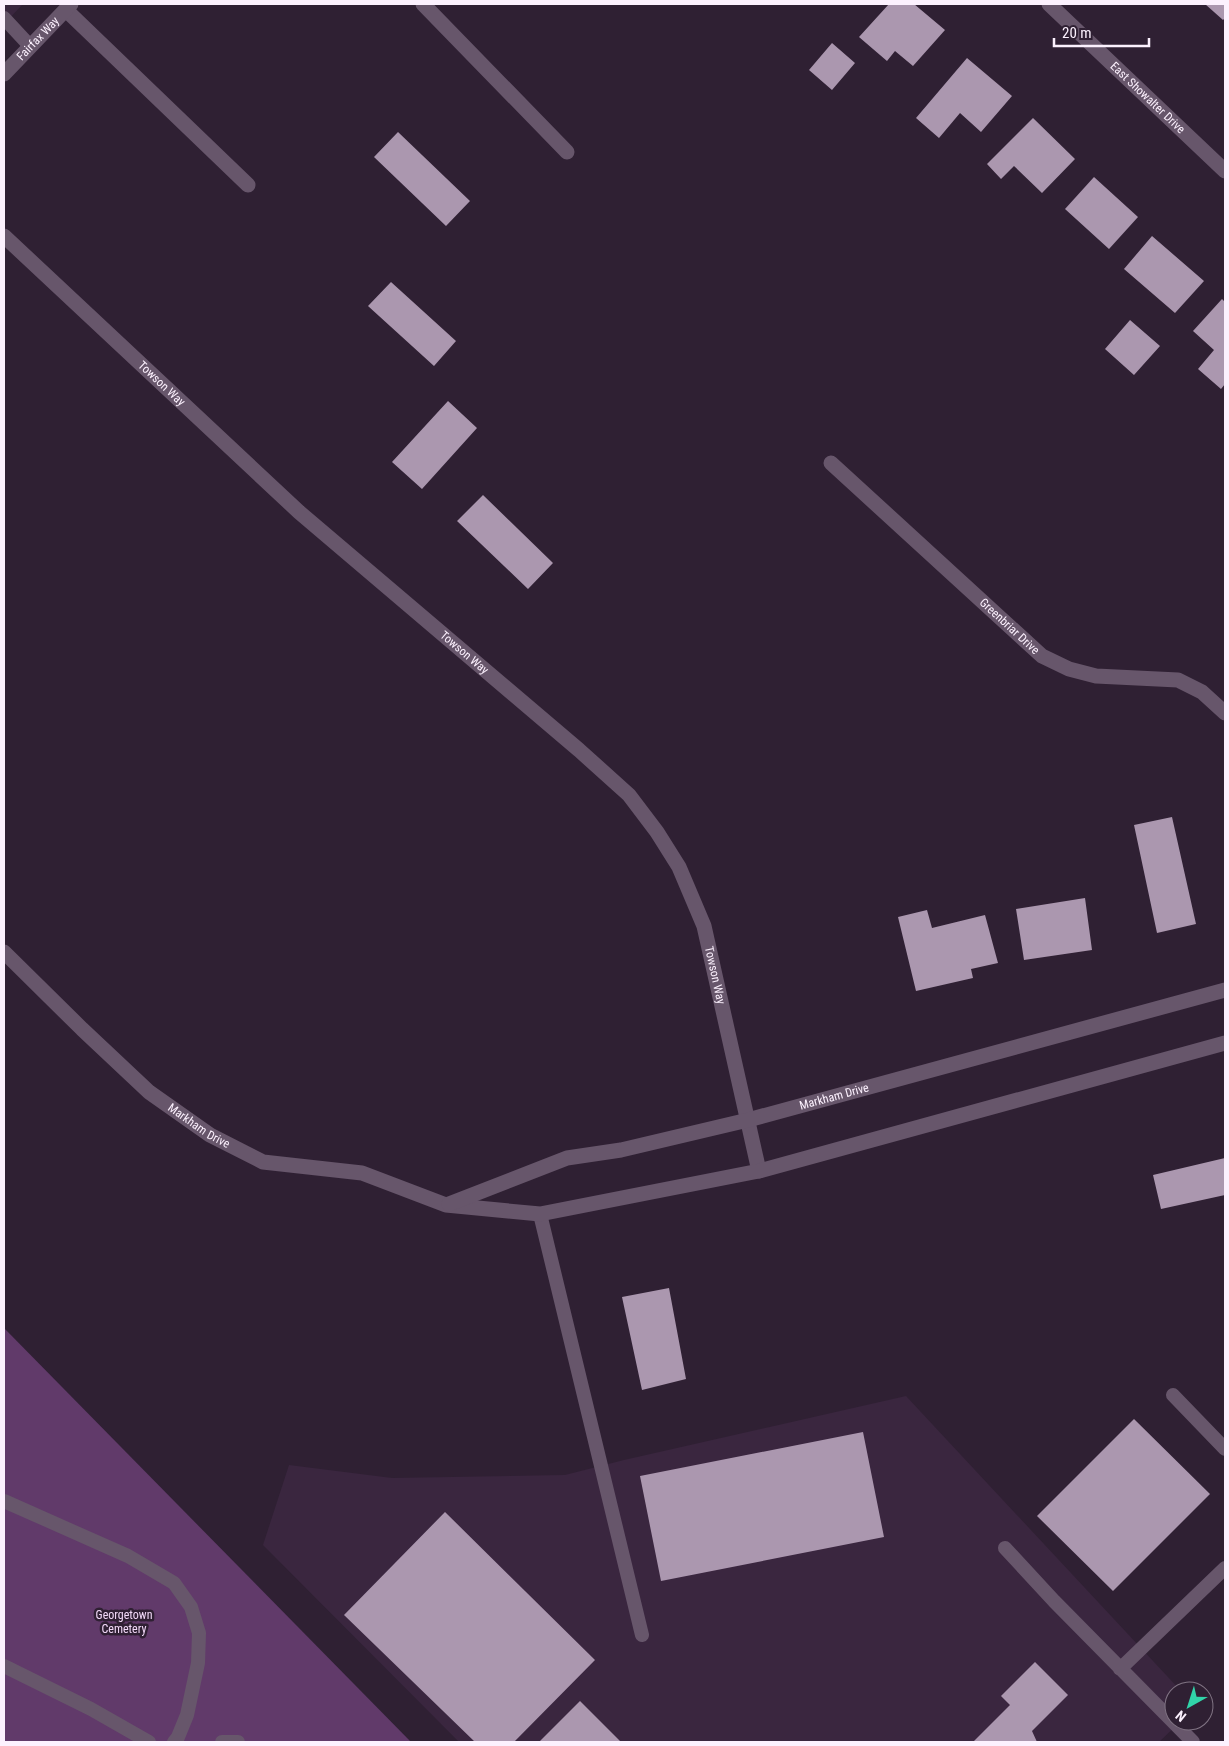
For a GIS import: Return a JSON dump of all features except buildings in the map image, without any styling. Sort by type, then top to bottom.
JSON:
[{"type":"street","points":[[423,4],[567,152]]},
{"type":"street","name":"East Showalter Drive","points":[[1048,4],[1225,171]]},
{"type":"street","points":[[68,7],[248,185]]},
{"type":"street","name":"Fairfax Way","points":[[4,74],[68,7]]},
{"type":"street","name":"Towson Way","points":[[4,236],[300,512],[579,750],[629,795],[657,832],[679,866],[704,926],[760,1171]]},
{"type":"street","name":"Greenbriar Drive","points":[[831,463],[1042,656],[1069,669],[1096,676],[1178,680],[1202,692],[1225,713]]},
{"type":"street","name":"Markham Drive","points":[[4,952],[149,1092],[210,1135],[263,1162],[362,1173],[446,1205],[540,1214],[760,1171],[1225,1043]]},
{"type":"street","name":"Markham Drive","points":[[446,1205],[567,1158],[621,1150],[748,1120],[1225,990]]},
{"type":"lane","points":[[4,18],[30,46]]},
{"type":"lane","points":[[540,1214],[642,1635]]},
{"type":"lane","points":[[1173,1395],[1225,1449]]},
{"type":"lane","points":[[4,1501],[128,1556],[174,1583],[186,1599],[191,1607],[199,1633],[198,1663],[187,1715],[174,1742]]},
{"type":"lane","points":[[1005,1548],[1054,1602],[1193,1742]]},
{"type":"lane","points":[[1120,1669],[1225,1568]]},
{"type":"lane","points":[[4,1666],[90,1709],[149,1742]]},
{"type":"lane","points":[[222,1742],[238,1742]]},
{"type":"shaded area","points":[[4,4],[23,4],[4,24]]},
{"type":"shaded area","points":[[906,1396],[1172,1681],[1164,1681],[1164,1731],[1171,1731],[1159,1742],[459,1742],[263,1545],[289,1465],[392,1478],[565,1475]]},
{"type":"green space","name":"Georgetown Cemetery","points":[[4,1328],[411,1742],[4,1742]]}]
